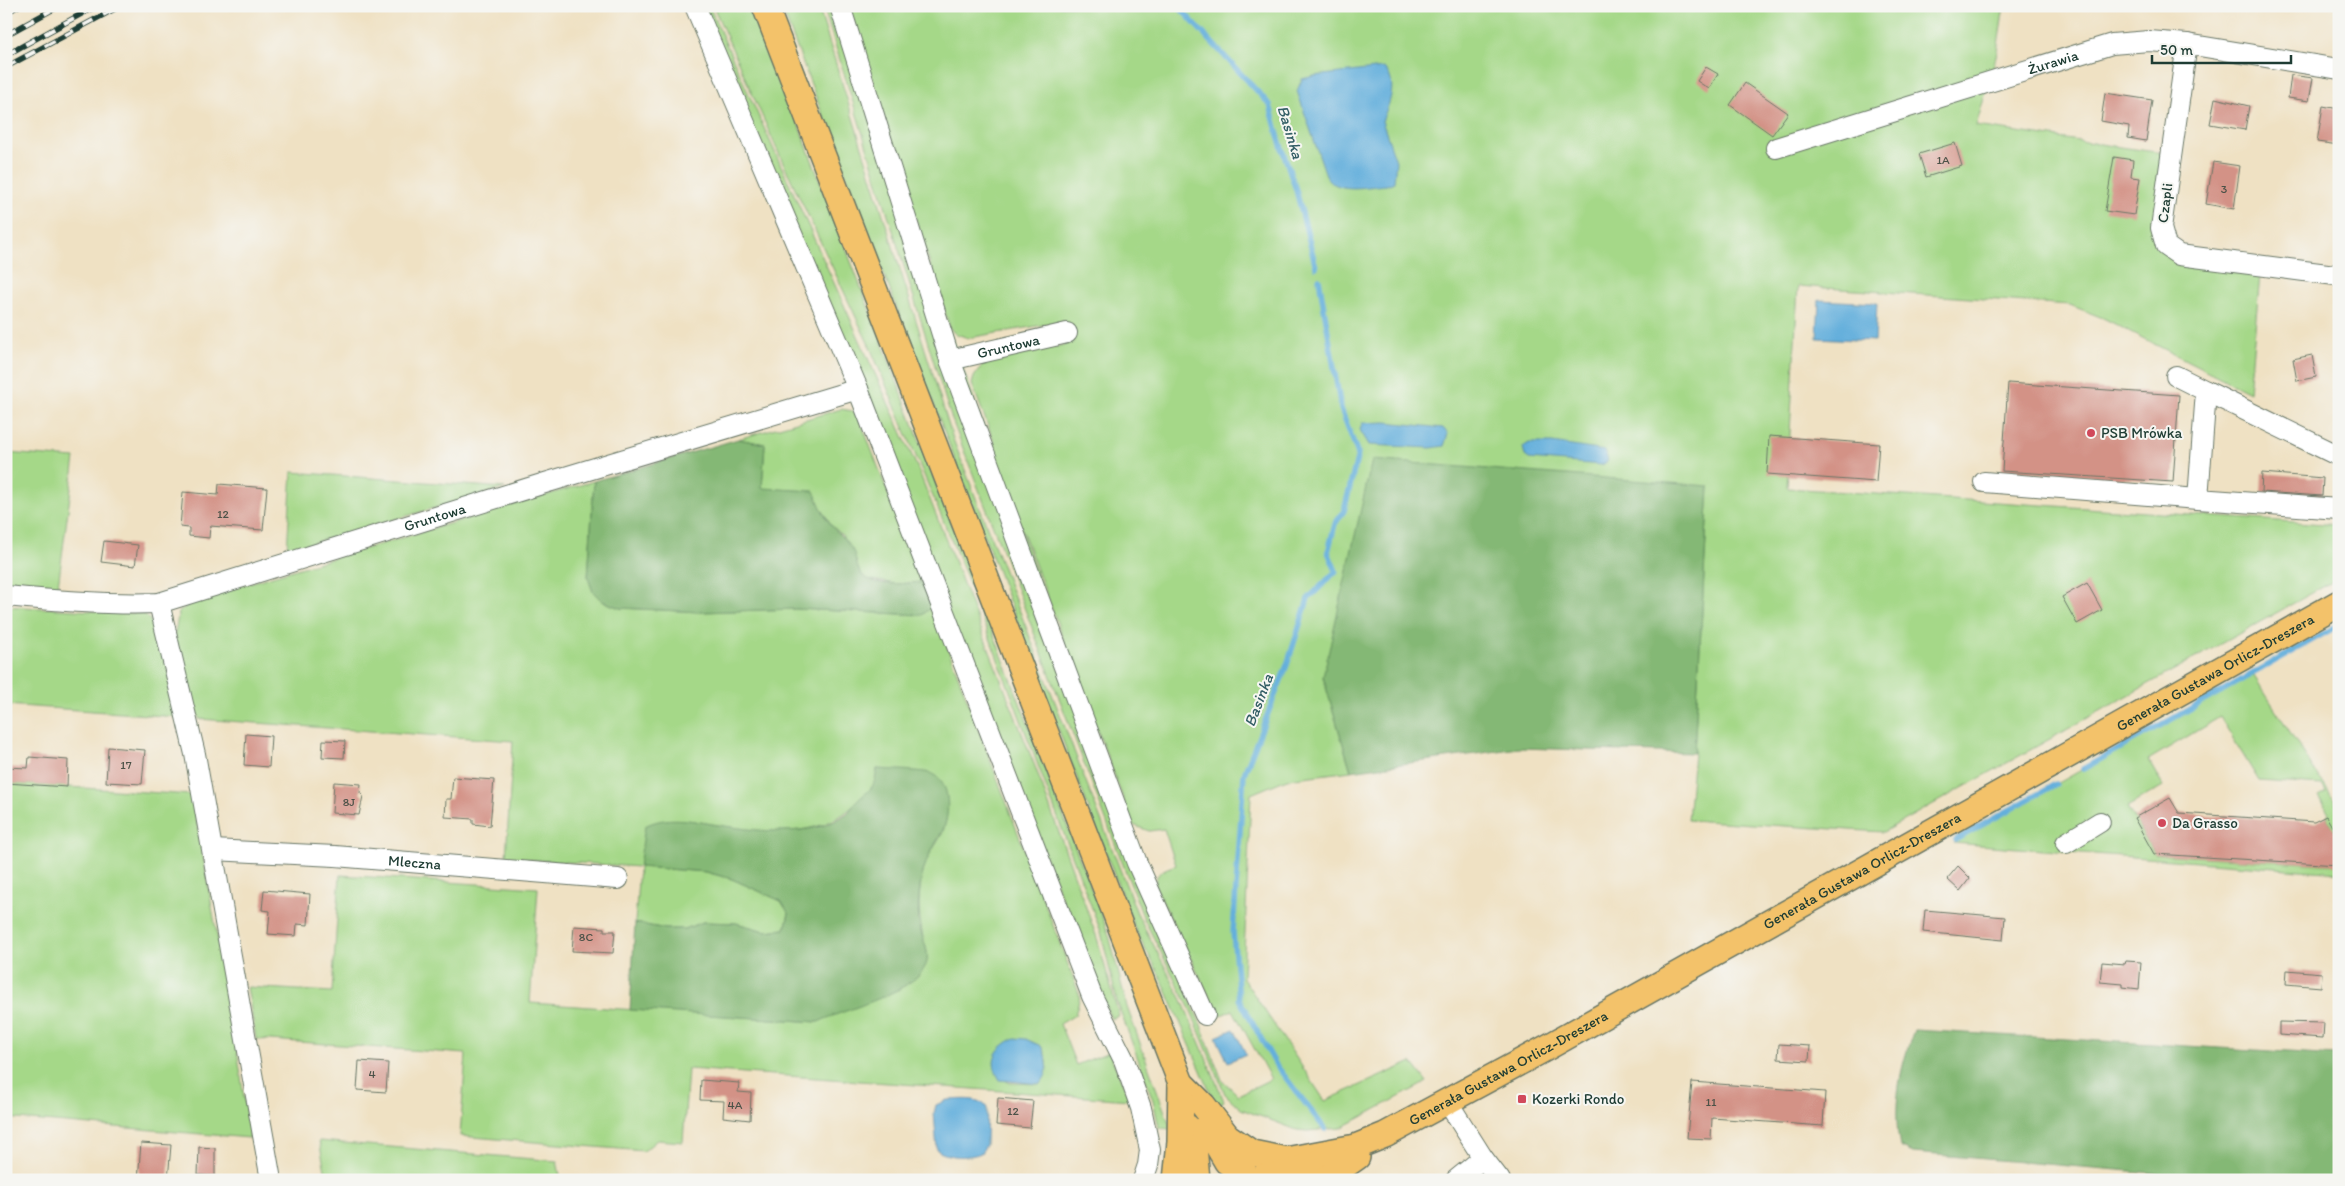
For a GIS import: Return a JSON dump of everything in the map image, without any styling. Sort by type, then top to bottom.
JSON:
[{"type":"main road","points":[[765,6],[1180,1082],[1180,1142],[1176,1180]]},
{"type":"main road","name":"Generała Gustawa Orlicz-Dreszera","points":[[1201,1180],[1217,1170],[1230,1168],[1273,1177],[1353,1153],[1548,1047],[2339,603]]},
{"type":"main road","points":[[1180,1082],[1203,1105],[1227,1136],[1252,1153],[1267,1158],[1286,1160],[1353,1153],[1341,1180]]},
{"type":"main road","points":[[1203,1105],[1210,1133],[1227,1162],[1257,1175]]},
{"type":"main road","points":[[1179,1111],[1192,1138],[1198,1173],[1197,1180]]},
{"type":"main road","name":"Generała Gustawa Orlicz-Dreszera","points":[[1324,1180],[1353,1153]]},
{"type":"street","points":[[695,6],[858,389],[1092,996],[1124,1060],[1141,1108],[1150,1150],[1143,1180]]},
{"type":"street","points":[[840,6],[950,360],[1137,863],[1205,1015]]},
{"type":"street","name":"Żurawia","points":[[1776,148],[2112,44],[2150,41],[2187,44],[2339,69]]},
{"type":"street","name":"Czapli","points":[[2187,44],[2161,228],[2166,246],[2179,254],[2335,275],[2339,273]]},
{"type":"street","name":"Gruntowa","points":[[950,360],[1067,333]]},
{"type":"street","points":[[2176,376],[2339,456]]},
{"type":"street","name":"Gruntowa","points":[[6,596],[118,604],[159,603],[858,389]]},
{"type":"street","points":[[2198,499],[2206,391]]},
{"type":"street","points":[[1984,482],[2339,510]]},
{"type":"street","points":[[159,603],[195,754],[271,1180]]},
{"type":"street","points":[[2066,842],[2100,822]]},
{"type":"street","name":"Mleczna","points":[[213,850],[335,856],[618,879]]},
{"type":"street","points":[[1447,1101],[1483,1158],[1500,1180]]},
{"type":"street","points":[[1456,1180],[1483,1158]]},
{"type":"green space","points":[[700,6],[709,6],[918,469],[1036,769],[1097,938],[1119,1016],[1111,1019]]},
{"type":"green space","points":[[713,6],[753,6],[1109,935],[1127,1007],[1171,1129],[1159,1128],[1153,1100],[1117,1002],[1101,932],[966,575],[870,347],[780,156]]},
{"type":"green space","points":[[781,6],[818,6],[953,439],[1137,913],[1182,1000],[1224,1101],[1219,1105],[1212,1096],[1161,978],[1135,929]]},
{"type":"green space","points":[[823,6],[833,6],[1183,983],[1222,1080],[1238,1095],[1271,1079],[1233,1010],[1219,1016],[1155,886],[1158,874],[1176,865],[1164,829],[1149,831],[1133,825],[993,452],[994,442],[972,384],[974,377],[983,364],[1071,343],[1066,321],[968,338],[954,333],[950,328],[849,6],[2004,6],[1996,57],[1976,126],[2176,155],[2166,246],[2261,265],[2249,392],[2103,318],[2070,305],[1798,286],[1787,488],[2339,525],[2339,578],[1883,832],[1688,820],[1694,753],[1709,486],[1323,677],[1351,771],[1287,779],[1251,794],[1243,978],[1325,1101],[1412,1062],[1427,1082],[1341,1128],[1297,1130],[1241,1109],[1225,1094],[1190,1009],[1144,919],[951,417]]},
{"type":"green space","points":[[841,409],[853,411],[859,417],[922,582],[896,584],[867,579],[860,573],[842,535],[832,526],[823,511],[762,488],[765,444],[738,439]]},
{"type":"green space","points":[[738,439],[765,444],[762,488],[814,491],[829,522],[852,549],[864,577],[888,584],[922,582],[932,607],[922,615],[796,609],[700,612],[620,608],[602,601],[593,592],[588,578],[594,481]]},
{"type":"green space","points":[[6,453],[75,458],[58,586],[6,581]]},
{"type":"green space","points":[[1372,460],[1709,486],[1694,753],[1519,748],[1351,771],[1323,677]]},
{"type":"green space","points":[[292,472],[505,488],[287,550]]},
{"type":"green space","points":[[594,481],[588,578],[602,601],[620,608],[700,612],[796,609],[922,615],[932,607],[1080,996],[1075,1015],[1060,1024],[1076,1065],[1109,1052],[1130,1100],[688,1069],[683,1142],[657,1140],[644,1151],[460,1136],[466,1054],[256,1039],[247,987],[332,992],[340,875],[538,888],[530,1003],[818,1022],[840,1011],[900,989],[927,952],[920,919],[920,887],[927,860],[944,828],[947,809],[946,797],[940,779],[877,769],[876,782],[869,792],[839,817],[819,826],[798,830],[752,830],[686,820],[640,867],[706,872],[732,879],[781,901],[789,913],[785,929],[765,931],[736,923],[703,922],[685,929],[666,929],[635,923],[639,867],[506,858],[513,741],[199,719],[174,637],[179,612],[195,599]],"holes":[[[1041,1046],[1047,1065],[1040,1084],[1010,1083],[998,1076],[994,1063]]]},
{"type":"green space","points":[[6,606],[143,614],[150,620],[161,645],[178,717],[6,705]]},
{"type":"green space","points":[[2252,673],[2339,808],[2339,839],[2326,816],[2329,813],[2319,796],[2326,792],[2322,785],[2259,781],[2220,717],[2148,760],[2163,786],[2127,807],[2154,854],[2339,865],[2339,873],[1953,843]]},
{"type":"green space","points":[[877,769],[933,774],[939,778],[946,791],[948,808],[945,824],[923,871],[920,888],[919,919],[926,947],[927,962],[918,976],[906,985],[877,999],[818,1022],[630,1010],[635,923],[666,929],[685,929],[703,922],[736,923],[765,931],[785,929],[789,914],[781,901],[732,879],[706,872],[639,867],[645,826],[661,820],[678,819],[745,829],[781,831],[816,827],[832,822],[847,813],[873,785]]},
{"type":"green space","points":[[6,783],[192,795],[235,1036],[250,1138],[6,1118]]},
{"type":"green space","points":[[1914,1030],[2339,1055],[2339,1180],[2202,1180],[2202,1177],[1913,1153],[1900,1147],[1897,1102],[1901,1073]]},
{"type":"green space","points":[[319,1141],[557,1161],[561,1180],[327,1180]]},
{"type":"water","points":[[1384,68],[1389,74],[1392,87],[1390,101],[1382,121],[1396,161],[1394,182],[1387,185],[1355,188],[1339,186],[1327,178],[1297,91],[1302,79]]},
{"type":"water","points":[[1819,300],[1877,303],[1875,341],[1817,338]]},
{"type":"water","points":[[1386,422],[1443,428],[1448,434],[1444,446],[1431,448],[1369,445],[1360,430],[1362,423]]},
{"type":"water","points":[[1529,443],[1552,443],[1605,451],[1608,461],[1602,465],[1529,459],[1525,456],[1523,447]]},
{"type":"water","points":[[1234,1029],[1246,1054],[1228,1062],[1216,1037]]},
{"type":"water","points":[[1015,1038],[1026,1039],[1041,1046],[1047,1070],[1040,1084],[1000,1080],[996,1073],[994,1061],[998,1050]]},
{"type":"water","points":[[947,1100],[974,1100],[984,1104],[987,1108],[986,1145],[981,1153],[971,1156],[958,1156],[946,1155],[937,1150],[934,1113],[936,1105]]},
{"type":"building","points":[[1706,67],[1718,74],[1709,89],[1697,81]]},
{"type":"building","points":[[2291,75],[2313,78],[2309,101],[2288,98]]},
{"type":"building","points":[[1745,83],[1788,113],[1772,135],[1730,105]]},
{"type":"building","points":[[2105,93],[2152,100],[2146,141],[2128,138],[2129,126],[2101,121]]},
{"type":"building","points":[[2215,98],[2249,106],[2245,130],[2210,124]]},
{"type":"building","points":[[2323,106],[2339,109],[2339,145],[2317,142]]},
{"type":"building","points":[[1955,143],[1962,166],[1926,177],[1919,154]]},
{"type":"building","points":[[2114,157],[2133,160],[2131,177],[2140,178],[2134,215],[2105,211]]},
{"type":"building","points":[[2213,162],[2240,166],[2234,209],[2206,204]]},
{"type":"building","points":[[2312,355],[2316,377],[2297,381],[2293,359]]},
{"type":"building","name":"PSB Mrówka","points":[[2008,383],[2179,395],[2173,482],[2002,471]]},
{"type":"building","points":[[1769,436],[1879,444],[1876,482],[1767,474]]},
{"type":"building","points":[[2262,473],[2323,478],[2322,496],[2261,492]]},
{"type":"building","points":[[219,484],[267,488],[263,530],[210,526],[209,538],[189,536],[189,528],[180,527],[183,492],[218,495]]},
{"type":"building","points":[[104,541],[138,545],[135,566],[101,562]]},
{"type":"building","points":[[2087,583],[2102,610],[2077,624],[2062,597]]},
{"type":"building","points":[[246,734],[271,736],[269,767],[244,765]]},
{"type":"building","points":[[323,740],[345,741],[344,758],[322,757]]},
{"type":"building","points":[[108,747],[145,750],[142,784],[106,782]]},
{"type":"building","points":[[29,757],[68,760],[67,787],[6,783],[6,767],[28,768]]},
{"type":"building","points":[[453,777],[494,780],[490,826],[473,824],[473,819],[445,817],[446,799],[451,799]]},
{"type":"building","points":[[334,782],[361,784],[360,793],[363,796],[359,815],[332,813]]},
{"type":"building","points":[[2170,798],[2179,813],[2314,822],[2326,816],[2339,839],[2339,865],[2154,854],[2134,818]]},
{"type":"building","points":[[1958,866],[1970,878],[1960,891],[1947,879]]},
{"type":"building","points":[[264,890],[310,894],[308,925],[297,924],[296,936],[268,934],[270,911],[262,910]]},
{"type":"building","points":[[1925,910],[2005,917],[2003,940],[1923,932]]},
{"type":"building","points":[[574,926],[604,928],[604,931],[615,931],[613,953],[572,951]]},
{"type":"building","points":[[2126,961],[2141,962],[2139,989],[2123,987],[2123,984],[2100,982],[2102,962],[2125,964]]},
{"type":"building","points":[[2287,970],[2322,973],[2321,987],[2286,984]]},
{"type":"building","points":[[2279,1022],[2324,1023],[2323,1038],[2279,1035]]},
{"type":"building","points":[[1779,1044],[1810,1046],[1809,1061],[1778,1059]]},
{"type":"building","points":[[359,1061],[388,1063],[386,1092],[357,1090]]},
{"type":"building","points":[[701,1080],[739,1083],[738,1092],[751,1093],[750,1120],[723,1117],[724,1101],[700,1100]]},
{"type":"building","points":[[1692,1082],[1825,1092],[1823,1126],[1712,1118],[1711,1139],[1687,1138]]},
{"type":"building","points":[[998,1098],[1033,1101],[1030,1128],[996,1125]]},
{"type":"building","points":[[141,1143],[171,1145],[168,1180],[138,1180]]},
{"type":"building","points":[[199,1147],[215,1148],[215,1176],[198,1175]]},
{"type":"waterway","name":"Basinka","points":[[1178,6],[1270,105],[1296,190],[1316,267]]},
{"type":"waterway","name":"Basinka","points":[[1319,279],[1341,409],[1358,454],[1344,511],[1335,524],[1328,552],[1336,571],[1308,599],[1287,665],[1244,774],[1233,932],[1239,999],[1276,1065],[1325,1129]]},
{"type":"waterway","points":[[2083,769],[2339,625]]},
{"type":"waterway","points":[[1955,840],[2056,784]]},
{"type":"railway","points":[[6,13],[18,6]]},
{"type":"railway","points":[[6,35],[59,6]]},
{"type":"railway","points":[[6,55],[96,6]]},
{"type":"railway","points":[[6,67],[120,6]]},
{"type":"place","name":"PSB Mrówka","points":[[2091,433]]},
{"type":"place","name":"Da Grasso","points":[[2162,823]]},
{"type":"place","name":"Kozerki Rondo","points":[[1522,1099]]}]
